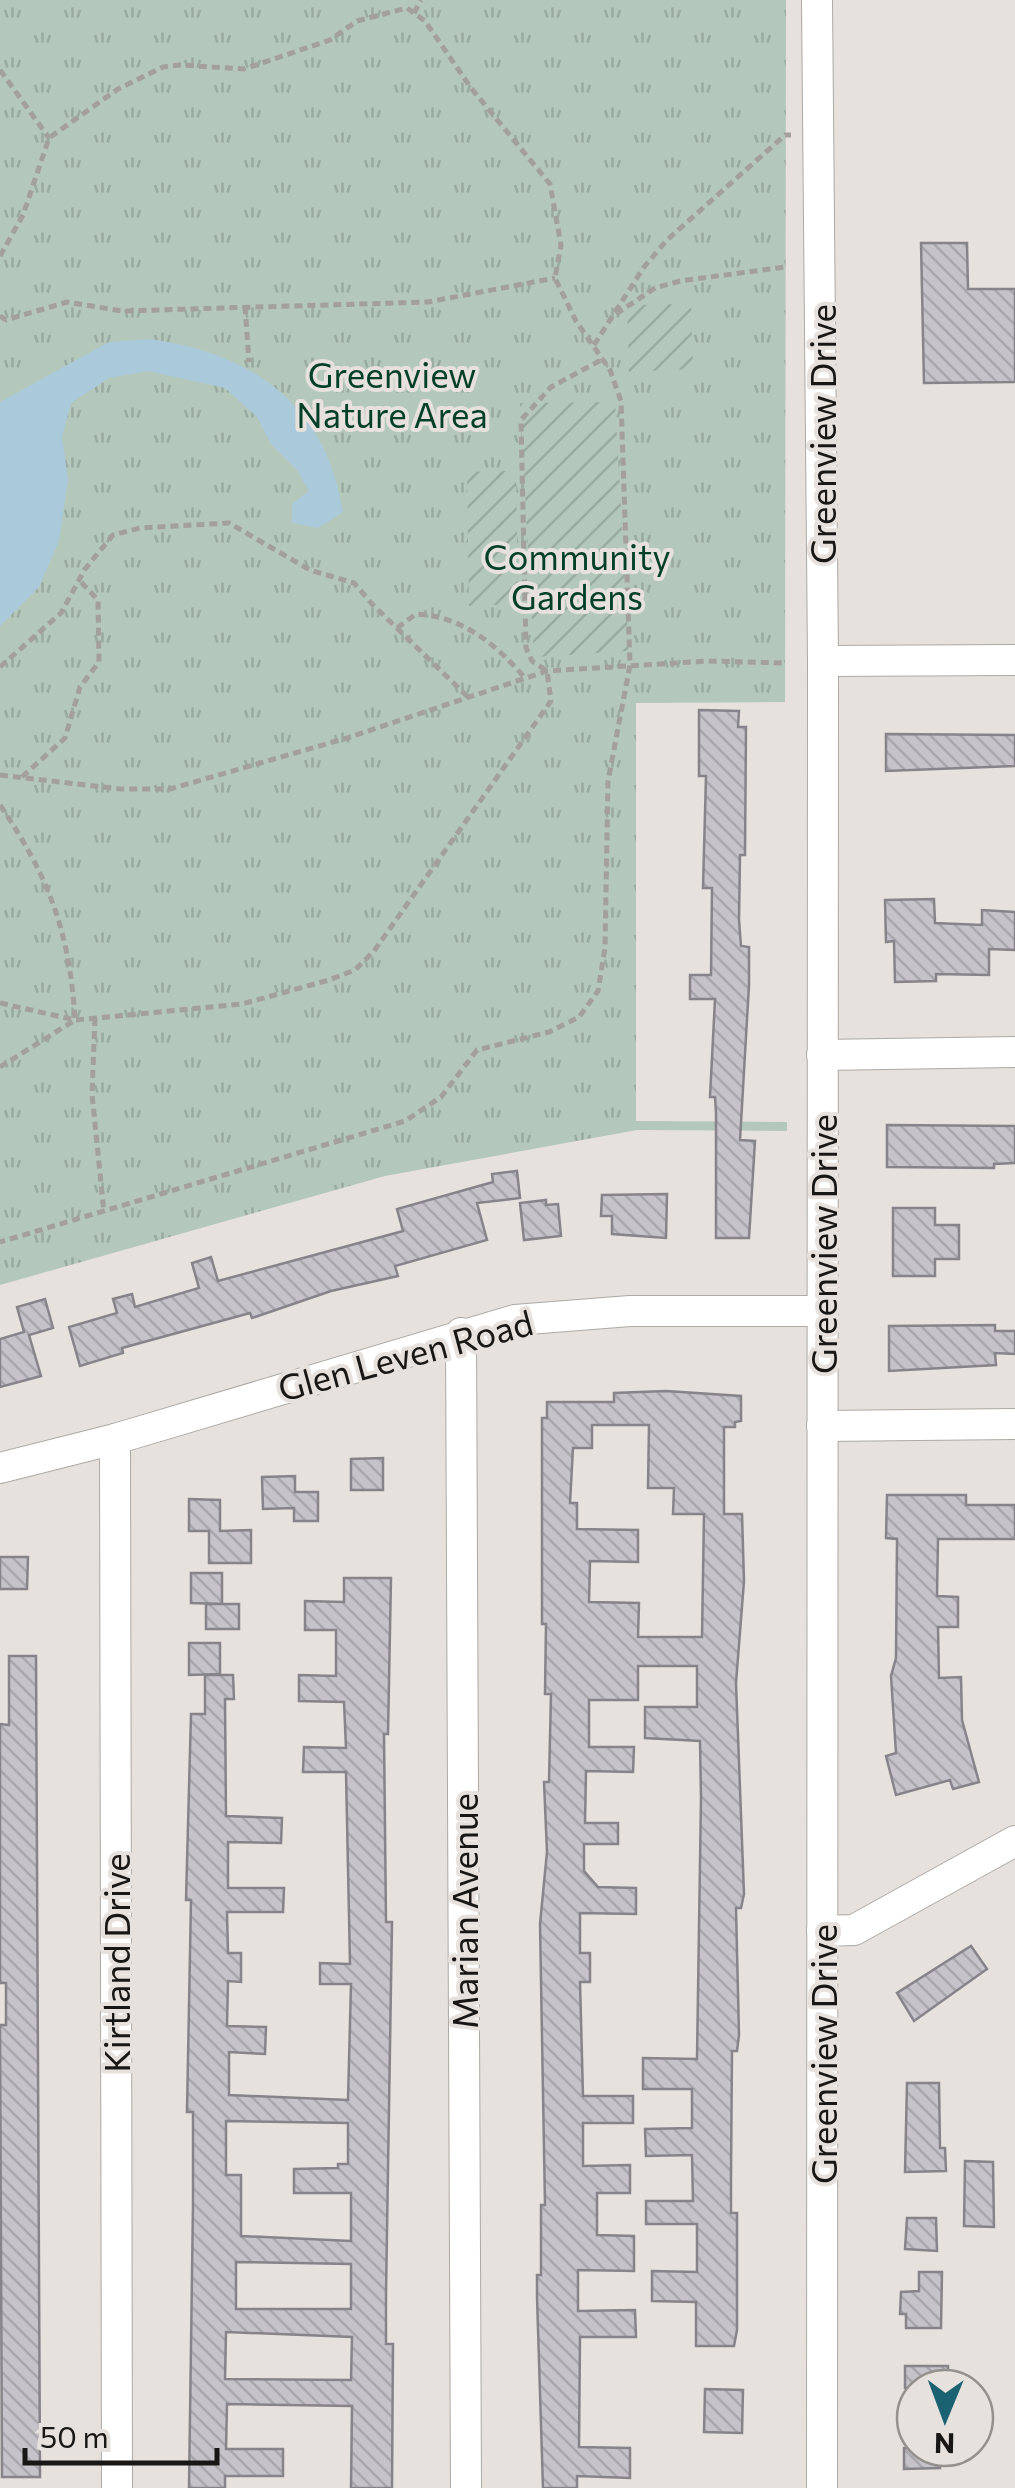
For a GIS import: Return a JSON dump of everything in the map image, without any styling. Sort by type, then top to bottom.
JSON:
[{"type":"street","name":"Greenview Drive","points":[[817,0],[823,661],[822,2488]]},
{"type":"street","points":[[823,661],[1015,660]]},
{"type":"street","points":[[822,1055],[1015,1052]]},
{"type":"street","name":"Glen Leven Road","points":[[0,1468],[114,1439],[461,1333],[566,1313],[820,1311]]},
{"type":"street","name":"Marian Avenue","points":[[461,1333],[466,2488]]},
{"type":"street","points":[[822,1426],[1015,1424]]},
{"type":"street","name":"Kirtland Drive","points":[[114,1439],[117,2488]]},
{"type":"street","points":[[822,1931],[854,1930],[1015,1841]]},
{"type":"path","points":[[414,13],[421,0]]},
{"type":"path","points":[[0,256],[22,215],[49,138],[118,89],[163,67],[244,69],[330,40],[378,14],[406,8],[414,13],[425,21],[471,88],[550,184],[560,245],[555,278],[603,359],[621,402],[630,665],[608,781],[604,948],[598,992],[579,1017],[549,1032],[477,1050],[441,1097],[405,1122],[0,1242]]},
{"type":"path","points":[[0,70],[49,138]]},
{"type":"path","points":[[594,344],[644,267],[698,210],[784,135],[818,134]]},
{"type":"path","points":[[613,316],[656,288],[680,280],[785,268]]},
{"type":"path","points":[[2,320],[68,302],[122,310],[428,302],[555,278]]},
{"type":"path","points":[[245,306],[249,362]]},
{"type":"path","points":[[547,671],[532,662],[526,648],[521,420],[550,386],[603,359]]},
{"type":"path","points":[[0,666],[54,621],[113,535],[169,524],[229,523],[310,570],[362,588],[468,697]]},
{"type":"path","points":[[22,778],[65,738],[80,686],[98,662],[98,600],[79,580]]},
{"type":"path","points":[[397,628],[416,614],[441,615],[506,656],[524,677]]},
{"type":"path","points":[[0,775],[120,788],[170,788],[346,738],[547,671],[786,662]]},
{"type":"path","points":[[0,1004],[75,1020],[242,1004],[287,994],[354,970],[392,930],[551,701],[547,671]]},
{"type":"path","points":[[0,805],[36,858],[48,888],[68,950],[75,1020]]},
{"type":"path","points":[[95,1018],[92,1094],[104,1213]]},
{"type":"path","points":[[0,1067],[75,1020]]},
{"type":"green space","name":"Greenview Nature Area","points":[[0,0],[786,0],[785,702],[636,703],[636,1121],[787,1122],[787,1131],[637,1130],[385,1176],[0,1285]]},
{"type":"green space","points":[[691,304],[693,369],[629,372],[627,305]]},
{"type":"green space","name":"Community Gardens","points":[[615,402],[629,651],[534,657],[520,403]]},
{"type":"green space","points":[[516,471],[518,604],[469,606],[467,472]]},
{"type":"water","points":[[151,339],[222,357],[280,391],[320,442],[343,512],[318,528],[292,523],[292,504],[309,491],[297,470],[271,444],[257,417],[225,388],[148,371],[109,378],[71,403],[62,437],[68,480],[59,541],[39,587],[0,626],[0,402],[109,342]]},
{"type":"building","points":[[921,243],[967,243],[968,289],[1015,289],[1015,382],[924,383]]},
{"type":"building","points":[[699,710],[739,711],[738,727],[746,727],[745,855],[740,855],[739,920],[741,946],[749,947],[749,985],[740,1140],[755,1141],[749,1238],[716,1238],[716,1113],[715,1097],[710,1097],[715,999],[690,999],[690,975],[711,975],[712,888],[703,888],[706,776],[699,776]]},
{"type":"building","points":[[886,734],[1015,735],[1015,766],[886,771]]},
{"type":"building","points":[[934,899],[935,923],[982,925],[982,910],[1015,912],[1015,950],[989,949],[989,975],[936,974],[936,981],[895,982],[894,941],[886,942],[885,900]]},
{"type":"building","points":[[887,1125],[1015,1126],[1015,1163],[994,1164],[994,1168],[887,1167]]},
{"type":"building","points":[[517,1171],[520,1198],[477,1203],[487,1240],[395,1266],[398,1276],[331,1291],[252,1318],[250,1313],[122,1348],[123,1353],[80,1366],[69,1327],[117,1313],[113,1299],[132,1294],[135,1307],[199,1288],[192,1263],[211,1257],[218,1281],[403,1231],[397,1209],[493,1182],[492,1174]]},
{"type":"building","points":[[667,1194],[666,1238],[612,1234],[612,1216],[601,1216],[602,1195]]},
{"type":"building","points":[[546,1200],[546,1205],[558,1204],[561,1236],[524,1240],[520,1203]]},
{"type":"building","points":[[893,1208],[935,1208],[935,1225],[959,1225],[959,1259],[935,1259],[935,1276],[893,1276]]},
{"type":"building","points":[[45,1299],[53,1328],[29,1335],[41,1376],[0,1387],[0,1339],[24,1332],[17,1307]]},
{"type":"building","points":[[995,1325],[995,1331],[1015,1331],[1015,1354],[995,1353],[996,1365],[889,1371],[889,1326]]},
{"type":"building","points":[[666,1391],[741,1396],[741,1421],[735,1422],[735,1427],[724,1427],[724,1514],[742,1514],[744,1581],[736,1683],[744,1894],[741,1908],[736,1908],[739,2035],[737,2051],[732,2051],[731,2213],[737,2213],[737,2330],[734,2346],[696,2346],[696,2302],[652,2301],[652,2271],[697,2272],[697,2224],[646,2224],[646,2201],[693,2201],[692,2155],[646,2156],[645,2129],[692,2128],[692,2089],[643,2089],[643,2058],[697,2059],[700,1741],[645,1738],[645,1707],[697,1707],[697,1666],[638,1666],[638,1700],[589,1700],[589,1747],[634,1747],[633,1772],[586,1771],[585,1823],[618,1823],[618,1844],[584,1844],[584,1871],[598,1887],[636,1888],[636,1914],[580,1913],[580,1953],[590,1953],[590,1982],[580,1982],[583,2096],[633,2096],[633,2123],[583,2123],[583,2166],[630,2165],[630,2193],[597,2193],[597,2235],[634,2236],[634,2271],[578,2270],[578,2311],[635,2310],[636,2337],[580,2337],[579,2447],[630,2448],[630,2478],[577,2476],[577,2488],[543,2488],[537,2297],[537,2275],[541,2275],[541,2205],[545,2205],[540,1924],[547,1852],[544,1782],[549,1782],[551,1694],[545,1694],[546,1624],[542,1624],[542,1418],[547,1418],[547,1402],[614,1402],[614,1393]],"holes":[[[592,1425],[649,1425],[648,1488],[674,1488],[673,1514],[704,1514],[702,1637],[638,1637],[639,1603],[589,1602],[590,1561],[638,1562],[638,1530],[577,1529],[577,1503],[570,1503],[573,1448],[592,1448]]]},
{"type":"building","points":[[383,1458],[383,1490],[351,1490],[351,1459]]},
{"type":"building","points":[[295,1476],[295,1492],[318,1492],[318,1521],[294,1521],[294,1508],[263,1509],[262,1477]]},
{"type":"building","points":[[887,1495],[966,1495],[966,1505],[1015,1505],[1015,1539],[938,1539],[937,1596],[958,1597],[958,1627],[938,1627],[939,1678],[961,1677],[962,1720],[979,1782],[953,1789],[950,1780],[896,1795],[886,1756],[896,1753],[891,1676],[896,1658],[897,1539],[886,1538]]},
{"type":"building","points":[[189,1499],[220,1500],[220,1531],[251,1530],[251,1563],[209,1563],[209,1531],[189,1531]]},
{"type":"building","points":[[0,1557],[28,1557],[27,1589],[0,1589]]},
{"type":"building","points":[[191,1573],[222,1573],[222,1604],[191,1603]]},
{"type":"building","points":[[344,1578],[391,1578],[388,1734],[384,1734],[386,1922],[392,1922],[386,2344],[393,2344],[392,2488],[351,2488],[352,2406],[227,2404],[226,2449],[283,2449],[283,2476],[225,2476],[225,2488],[189,2488],[193,2112],[187,2112],[191,1900],[186,1900],[191,1714],[205,1714],[205,1675],[233,1675],[234,1699],[225,1699],[226,1816],[282,1818],[281,1843],[228,1842],[228,1888],[284,1888],[283,1912],[227,1912],[228,1953],[241,1953],[241,1982],[228,1981],[227,2026],[266,2027],[265,2054],[229,2052],[229,2095],[348,2100],[351,1984],[320,1984],[320,1963],[350,1964],[346,1772],[303,1772],[304,1747],[346,1748],[344,1702],[299,1701],[299,1675],[336,1676],[336,1630],[305,1630],[305,1601],[344,1602]],"holes":[[[226,2121],[348,2123],[348,2164],[338,2164],[338,2168],[294,2169],[294,2193],[351,2193],[351,2241],[241,2236],[241,2175],[226,2175]],[[236,2262],[351,2264],[351,2309],[236,2309]],[[226,2332],[352,2337],[351,2380],[225,2379]]]},
{"type":"building","points":[[206,1604],[239,1604],[239,1629],[206,1629]]},
{"type":"building","points":[[189,1643],[220,1643],[220,1674],[189,1675]]},
{"type":"building","points":[[9,1656],[36,1656],[40,2477],[2,2477],[0,2025],[6,2025],[6,1983],[0,1983],[0,1724],[9,1725]]},
{"type":"building","points":[[971,1946],[987,1969],[914,2021],[897,1993]]},
{"type":"building","points":[[907,2083],[939,2083],[940,2148],[945,2148],[946,2171],[905,2172]]},
{"type":"building","points":[[965,2161],[993,2162],[994,2227],[964,2226]]},
{"type":"building","points":[[907,2218],[936,2218],[937,2251],[905,2249]]},
{"type":"building","points":[[919,2272],[942,2272],[941,2328],[906,2328],[906,2314],[900,2314],[901,2292],[919,2291]]},
{"type":"building","points":[[905,2366],[948,2366],[948,2368]]},
{"type":"building","points":[[705,2389],[743,2390],[742,2433],[704,2432]]}]
